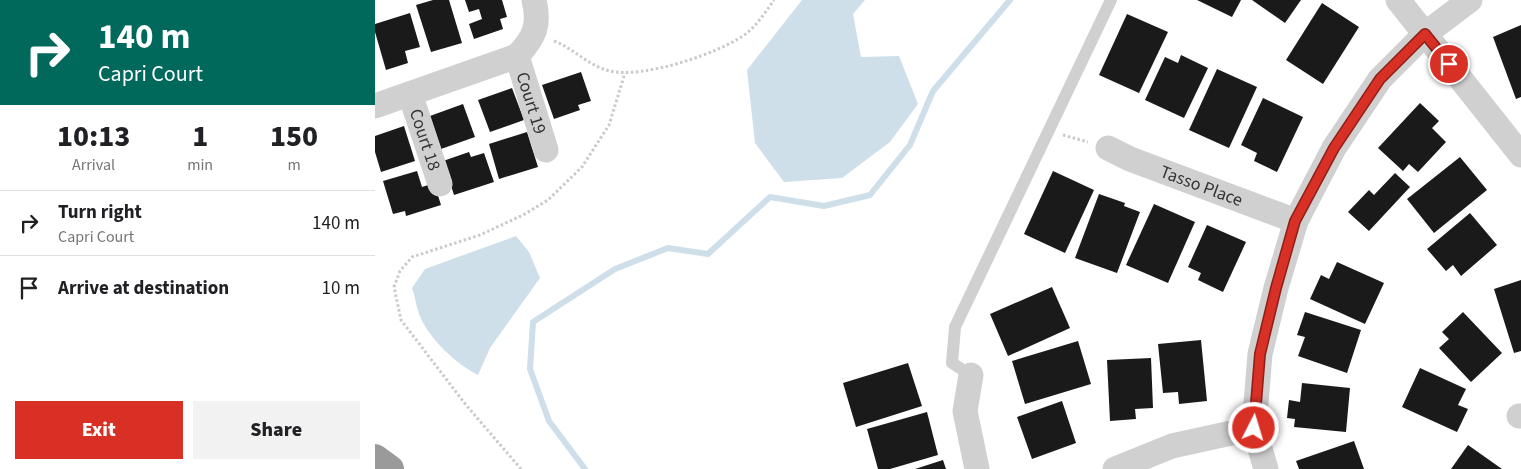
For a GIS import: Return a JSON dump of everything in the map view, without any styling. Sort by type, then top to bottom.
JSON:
[{"type":"highway","points":[[375,458],[390,469]]},
{"type":"street","points":[[375,106],[517,56],[534,34],[537,15],[534,0]]},
{"type":"street","points":[[1398,0],[1521,155]]},
{"type":"street","points":[[1266,469],[1254,428],[1260,354],[1295,221],[1334,148],[1380,79],[1425,34],[1470,0]]},
{"type":"street","name":"Court 19","points":[[517,56],[546,150]]},
{"type":"street","name":"Court 18","points":[[410,94],[440,184]]},
{"type":"street","name":"Tasso Place","points":[[1108,148],[1130,159],[1295,221]]},
{"type":"street","points":[[971,375],[965,411],[977,469]]},
{"type":"street","points":[[1115,469],[1172,446],[1254,428]]},
{"type":"lane","points":[[971,375],[952,363],[955,327],[1111,0]]},
{"type":"path","points":[[534,34],[564,45],[591,65],[611,72],[625,73],[697,58],[729,44],[748,32],[774,0]]},
{"type":"path","points":[[521,469],[466,405],[401,320],[394,287],[399,272],[412,257],[480,235],[548,200],[582,166],[609,126],[625,73]]},
{"type":"path","points":[[1049,130],[1108,148]]},
{"type":"shaded area","points":[[802,0],[865,0],[853,14],[861,57],[899,56],[918,104],[890,142],[842,178],[784,182],[755,143],[747,70]]},
{"type":"shaded area","points":[[516,236],[529,252],[540,278],[490,348],[478,375],[452,357],[429,332],[419,314],[412,288],[425,269]]},
{"type":"building","points":[[433,0],[449,0],[462,43],[431,52],[416,5]]},
{"type":"building","points":[[465,0],[502,0],[507,17],[500,19],[503,29],[474,39],[469,24],[482,19],[479,9],[469,12]]},
{"type":"building","points":[[1197,0],[1241,0],[1232,17]]},
{"type":"building","points":[[1252,0],[1301,0],[1285,23]]},
{"type":"building","points":[[1322,3],[1359,27],[1323,84],[1286,60]]},
{"type":"building","points":[[410,13],[420,47],[405,51],[408,63],[386,70],[375,32],[375,24]]},
{"type":"building","points":[[1127,14],[1168,32],[1139,93],[1099,75]]},
{"type":"building","points":[[1521,25],[1521,97],[1516,99],[1493,37]]},
{"type":"building","points":[[1181,55],[1208,68],[1184,118],[1145,100],[1165,57],[1178,63]]},
{"type":"building","points":[[1217,69],[1257,87],[1229,148],[1189,130]]},
{"type":"building","points":[[581,72],[591,101],[578,105],[580,110],[554,119],[542,85]]},
{"type":"building","points":[[512,88],[524,120],[490,132],[478,100]]},
{"type":"building","points":[[1263,98],[1303,117],[1277,172],[1254,161],[1257,153],[1241,145]]},
{"type":"building","points":[[1420,103],[1439,121],[1432,128],[1446,142],[1418,172],[1409,164],[1403,171],[1378,148]]},
{"type":"building","points":[[463,104],[475,137],[441,149],[430,116]]},
{"type":"building","points":[[404,126],[415,161],[381,172],[375,152],[375,136]]},
{"type":"building","points":[[527,132],[538,167],[499,179],[489,144]]},
{"type":"building","points":[[469,152],[471,157],[484,153],[494,182],[454,195],[443,161]]},
{"type":"building","points":[[1460,157],[1487,190],[1434,233],[1407,199]]},
{"type":"building","points":[[417,171],[422,187],[434,183],[441,205],[406,216],[405,211],[393,214],[383,181]]},
{"type":"building","points":[[1053,171],[1094,190],[1065,253],[1024,234]]},
{"type":"building","points":[[1395,173],[1410,187],[1369,231],[1348,212],[1369,190],[1374,195]]},
{"type":"building","points":[[1099,194],[1125,203],[1124,206],[1140,212],[1117,273],[1075,258]]},
{"type":"building","points":[[1154,204],[1195,222],[1168,283],[1126,265]]},
{"type":"building","points":[[1470,213],[1497,245],[1461,276],[1453,265],[1446,271],[1427,249]]},
{"type":"building","points":[[1207,225],[1246,242],[1223,292],[1198,280],[1201,273],[1188,267]]},
{"type":"building","points":[[1337,262],[1384,283],[1365,324],[1310,299],[1321,275],[1329,279]]},
{"type":"building","points":[[1521,280],[1521,351],[1514,353],[1494,289]]},
{"type":"building","points":[[1052,287],[1070,328],[1008,356],[990,314]]},
{"type":"building","points":[[1305,312],[1361,330],[1347,373],[1298,356],[1305,337],[1297,335]]},
{"type":"building","points":[[1463,312],[1502,353],[1471,382],[1439,348],[1449,339],[1442,332]]},
{"type":"building","points":[[1201,340],[1207,401],[1179,404],[1178,392],[1163,393],[1158,344]]},
{"type":"building","points":[[1078,341],[1091,384],[1025,404],[1012,361]]},
{"type":"building","points":[[1151,358],[1153,408],[1135,409],[1136,419],[1110,421],[1107,360]]},
{"type":"building","points":[[908,363],[922,406],[856,427],[843,383]]},
{"type":"building","points":[[1420,368],[1466,389],[1458,405],[1468,409],[1457,432],[1402,407]]},
{"type":"building","points":[[1302,383],[1350,388],[1346,432],[1294,427],[1295,419],[1287,418],[1289,400],[1300,402]]},
{"type":"building","points":[[1062,401],[1076,443],[1032,459],[1017,417]]},
{"type":"building","points":[[927,412],[938,455],[890,469],[878,469],[867,429]]},
{"type":"building","points":[[1354,441],[1364,469],[1299,469],[1296,461]]},
{"type":"building","points":[[1468,445],[1502,469],[1451,469]]},
{"type":"building","points":[[943,460],[946,469],[915,469]]},
{"type":"waterway","points":[[585,469],[549,421],[530,369],[533,322],[615,269],[668,248],[708,254],[770,197],[824,206],[870,195],[910,145],[933,91],[1010,0]]},
{"type":"route","points":[[1254,428],[1260,354],[1295,221],[1334,148],[1380,79],[1425,34],[1449,64]]}]
